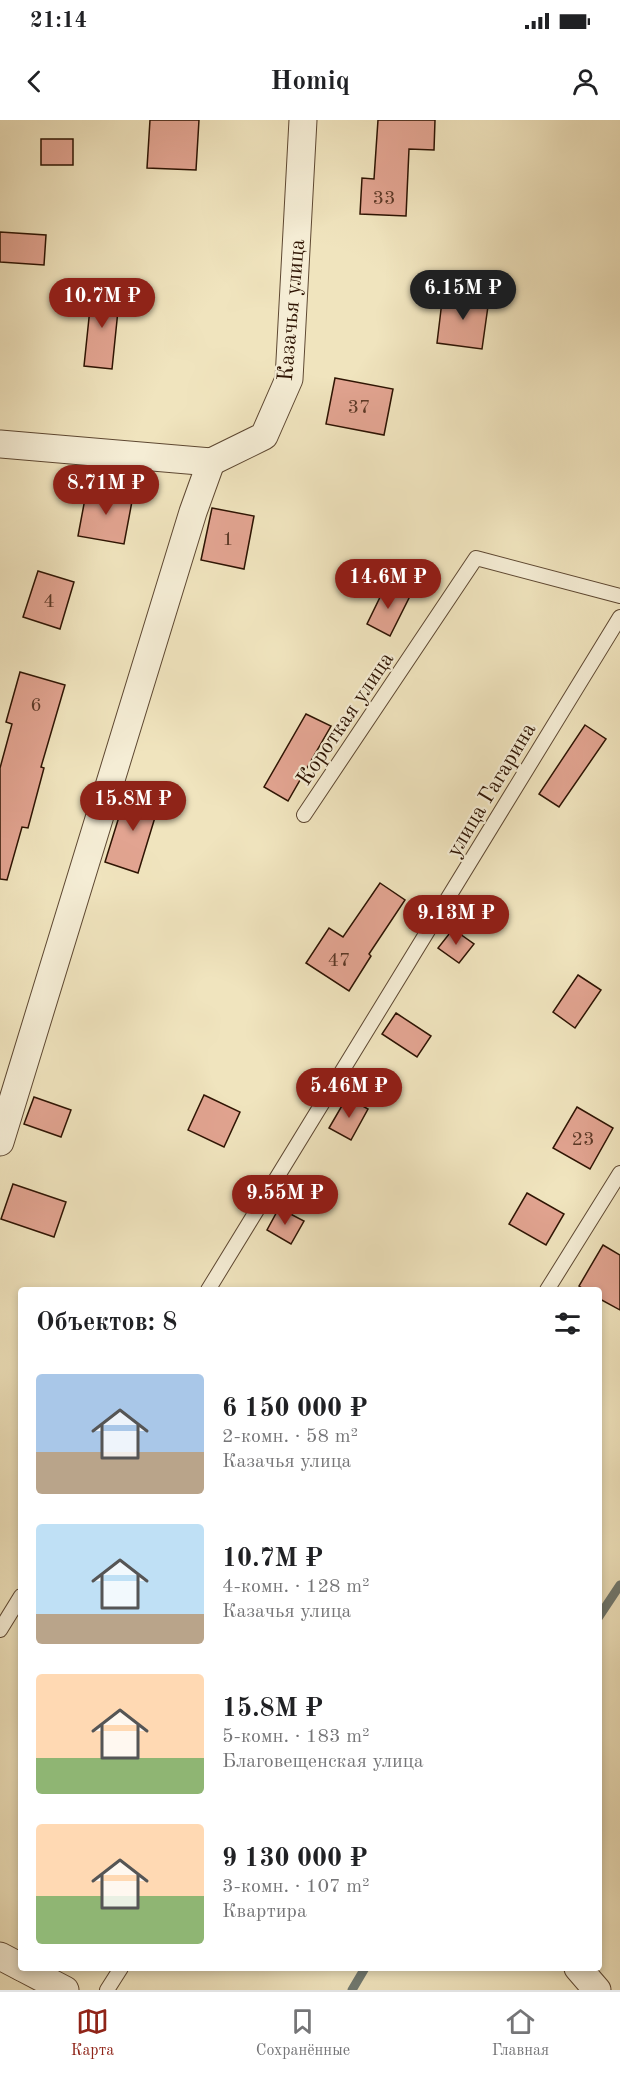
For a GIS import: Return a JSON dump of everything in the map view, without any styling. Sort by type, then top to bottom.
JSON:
[{"type":"street","name":"Казачья улица","points":[[211,462],[264,436],[289,379],[303,120]]},
{"type":"street","points":[[0,444],[211,462],[190,523],[0,1142]]},
{"type":"street","points":[[0,1956],[18,1965]]},
{"type":"street","points":[[29,1971],[65,1990]]},
{"type":"street","points":[[581,1971],[597,1990]]},
{"type":"lane","name":"Короткая улица","points":[[304,815],[476,558],[620,596]]},
{"type":"lane","name":"улица Гагарина","points":[[210,1287],[620,617]]},
{"type":"lane","points":[[549,1287],[620,1173]]},
{"type":"lane","points":[[0,1630],[18,1601]]},
{"type":"lane","points":[[107,1990],[119,1971]]},
{"type":"building","points":[[150,120],[199,120],[196,170],[147,168]]},
{"type":"building","points":[[378,120],[435,120],[434,150],[409,149],[406,216],[360,214],[362,178],[374,179]]},
{"type":"building","points":[[41,139],[73,139],[73,165],[41,165]]},
{"type":"building","points":[[0,232],[46,235],[44,265],[0,262]]},
{"type":"building","points":[[92,289],[120,291],[112,369],[84,366]]},
{"type":"building","points":[[443,293],[489,299],[482,349],[437,343]]},
{"type":"building","points":[[335,378],[393,389],[384,435],[326,424]]},
{"type":"building","points":[[87,488],[133,496],[124,544],[78,536]]},
{"type":"building","points":[[212,508],[254,516],[244,569],[201,560]]},
{"type":"building","points":[[38,571],[74,582],[60,629],[23,617]]},
{"type":"building","points":[[386,585],[410,596],[390,636],[367,624]]},
{"type":"building","points":[[20,672],[65,685],[41,767],[44,768],[28,828],[22,827],[7,880],[0,879],[0,768],[12,724],[6,722]]},
{"type":"building","points":[[306,714],[331,726],[288,801],[264,787]]},
{"type":"building","points":[[585,725],[606,739],[559,807],[539,794]]},
{"type":"building","points":[[127,791],[160,801],[138,873],[105,862]]},
{"type":"building","points":[[380,883],[405,900],[369,954],[371,956],[349,991],[306,963],[329,928],[343,937]]},
{"type":"building","points":[[453,929],[474,944],[459,963],[438,948]]},
{"type":"building","points":[[578,975],[601,990],[575,1028],[553,1012]]},
{"type":"building","points":[[396,1013],[431,1036],[417,1057],[382,1034]]},
{"type":"building","points":[[204,1095],[240,1112],[224,1147],[188,1130]]},
{"type":"building","points":[[34,1097],[71,1110],[61,1137],[24,1124]]},
{"type":"building","points":[[347,1097],[368,1109],[351,1140],[329,1128]]},
{"type":"building","points":[[577,1107],[613,1128],[590,1169],[553,1148]]},
{"type":"building","points":[[13,1184],[66,1202],[54,1237],[1,1219]]},
{"type":"building","points":[[527,1193],[564,1214],[546,1245],[509,1224]]},
{"type":"building","points":[[279,1208],[304,1221],[291,1244],[267,1230]]},
{"type":"building","points":[[603,1245],[620,1255],[620,1310],[602,1300],[602,1287],[579,1286]]},
{"type":"waterway","points":[[602,1612],[620,1585]]},
{"type":"waterway","points":[[352,1990],[363,1971]]}]
